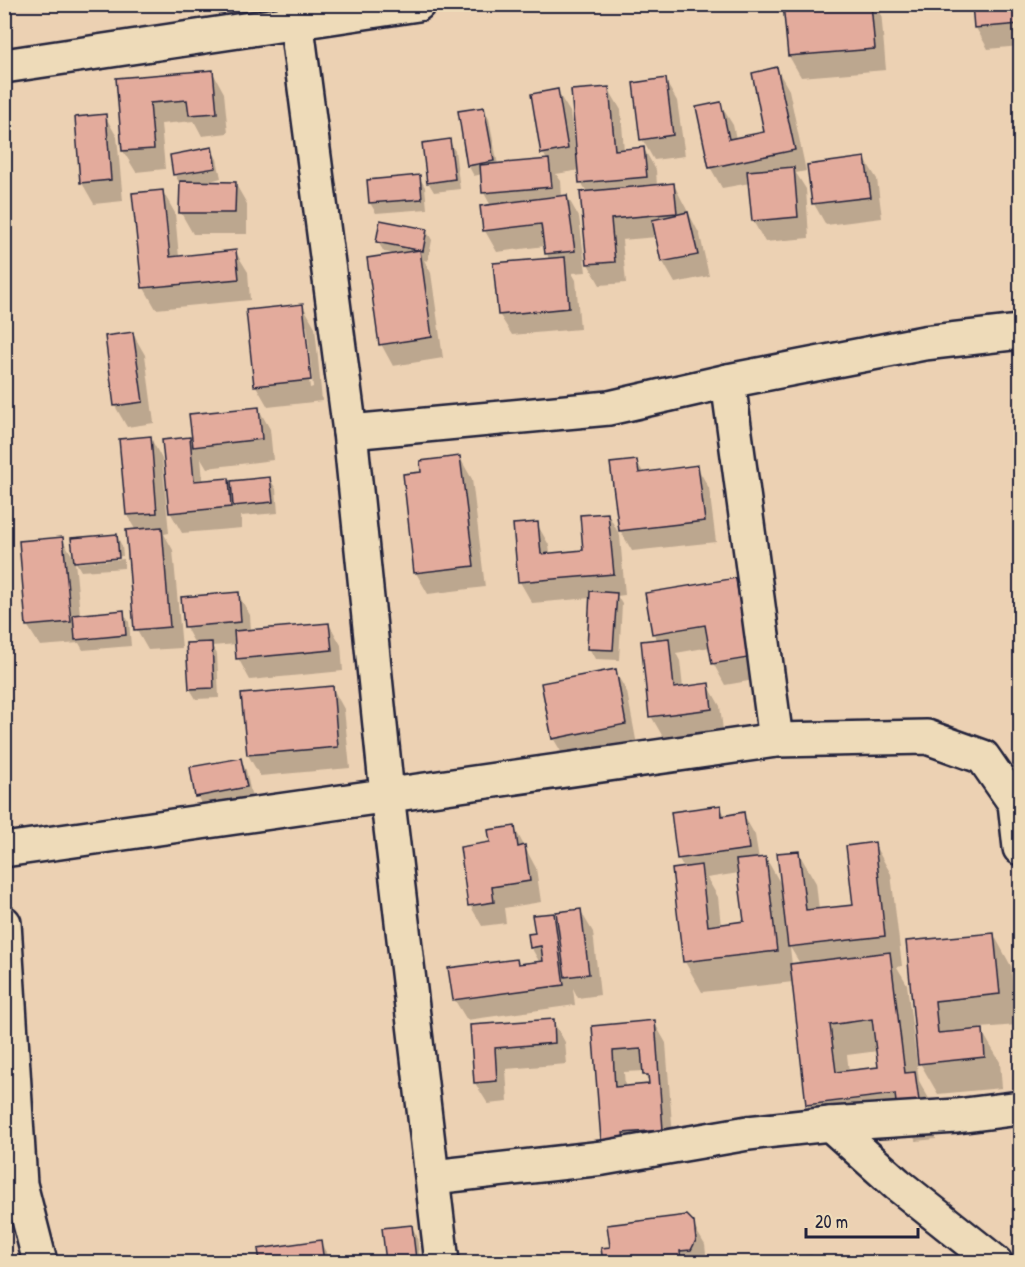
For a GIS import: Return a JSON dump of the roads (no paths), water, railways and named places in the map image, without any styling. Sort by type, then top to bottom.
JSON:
[{"type":"street","points":[[4,66],[295,14],[418,4]]},
{"type":"street","points":[[295,14],[350,432],[387,794],[442,1263]]},
{"type":"street","points":[[350,432],[609,408],[728,381],[924,343],[1020,332]]},
{"type":"street","points":[[728,381],[776,740]]},
{"type":"street","points":[[4,850],[776,740],[927,737],[983,757],[1016,803],[1020,848]]},
{"type":"street","points":[[4,923],[20,1184],[40,1263]]},
{"type":"street","points":[[433,1177],[603,1158],[748,1133],[830,1124],[957,1116],[1020,1108]]},
{"type":"street","points":[[830,1124],[897,1184],[995,1263]]}]
